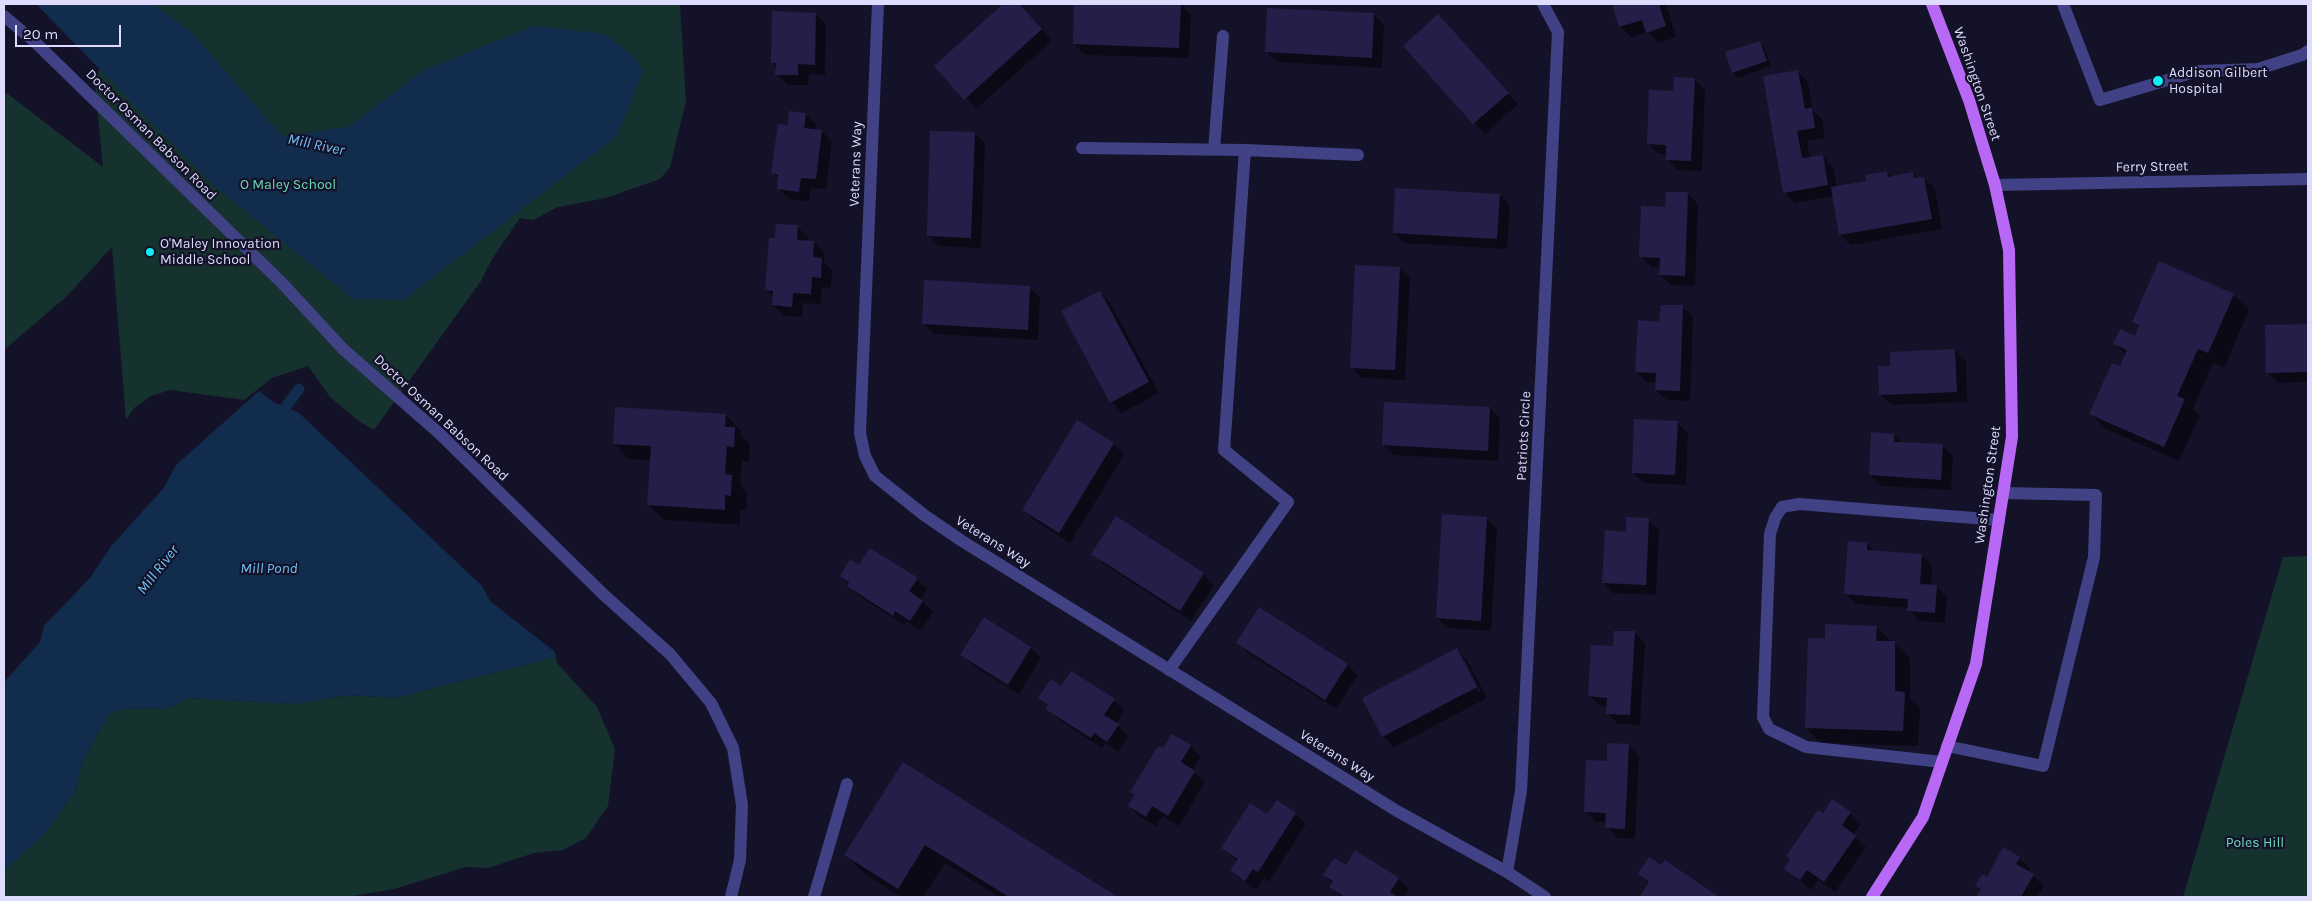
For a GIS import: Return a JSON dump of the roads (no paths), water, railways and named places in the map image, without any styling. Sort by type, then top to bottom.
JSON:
[{"type":"main road","name":"Washington Street","points":[[1872,897],[1922,817],[1976,664],[2012,437],[2009,250],[1995,184],[1969,100],[1932,4]]},
{"type":"street","name":"Veterans Way","points":[[878,4],[860,433],[865,456],[875,476],[924,515],[1169,670],[1397,811],[1507,872],[1545,897]]},
{"type":"street","name":"Patriots Circle","points":[[1507,872],[1521,791],[1558,32],[1543,4]]},
{"type":"street","points":[[2063,4],[2100,100],[2198,71],[2258,69],[2302,55],[2308,51]]},
{"type":"street","name":"Doctor Osman Babson Road","points":[[4,16],[36,43],[282,283],[343,349],[440,434],[604,595],[670,654],[711,703],[734,748],[742,805],[740,860],[731,897]]},
{"type":"street","points":[[1214,150],[1223,36]]},
{"type":"street","points":[[1082,148],[1245,150],[1358,155]]},
{"type":"street","points":[[1169,670],[1288,502],[1224,450],[1245,150]]},
{"type":"street","name":"Ferry Street","points":[[1995,184],[2308,179]]},
{"type":"street","points":[[1947,746],[2043,766],[2094,557],[2096,495],[2003,494]]},
{"type":"street","points":[[1942,762],[1806,747],[1769,729],[1763,717],[1770,534],[1775,518],[1782,507],[1799,504],[1999,520]]},
{"type":"street","points":[[814,897],[847,784]]},
{"type":"water","points":[[36,4],[153,4],[191,32],[282,136],[349,127],[422,71],[534,26],[604,34],[636,58],[643,72],[617,136],[403,300],[353,299],[213,185]]},
{"type":"water","name":"Mill Pond","points":[[259,391],[273,402],[299,413],[482,586],[490,601],[555,652],[556,657],[395,698],[349,695],[295,704],[188,698],[169,708],[120,709],[107,717],[82,763],[76,789],[46,832],[4,871],[4,682],[40,642],[44,626],[90,578],[112,545],[163,489],[176,465]]},
{"type":"waterway","name":"Mill River","points":[[276,420],[299,389]]},
{"type":"place","name":"Addison Gilbert Hospital","points":[[2158,81]]},
{"type":"place","name":"O'Maley Innovation Middle School","points":[[150,252]]},
{"type":"park label","name":"O Maley School","points":[[288,185]]},
{"type":"park label","name":"Poles Hill","points":[[2255,843]]}]
